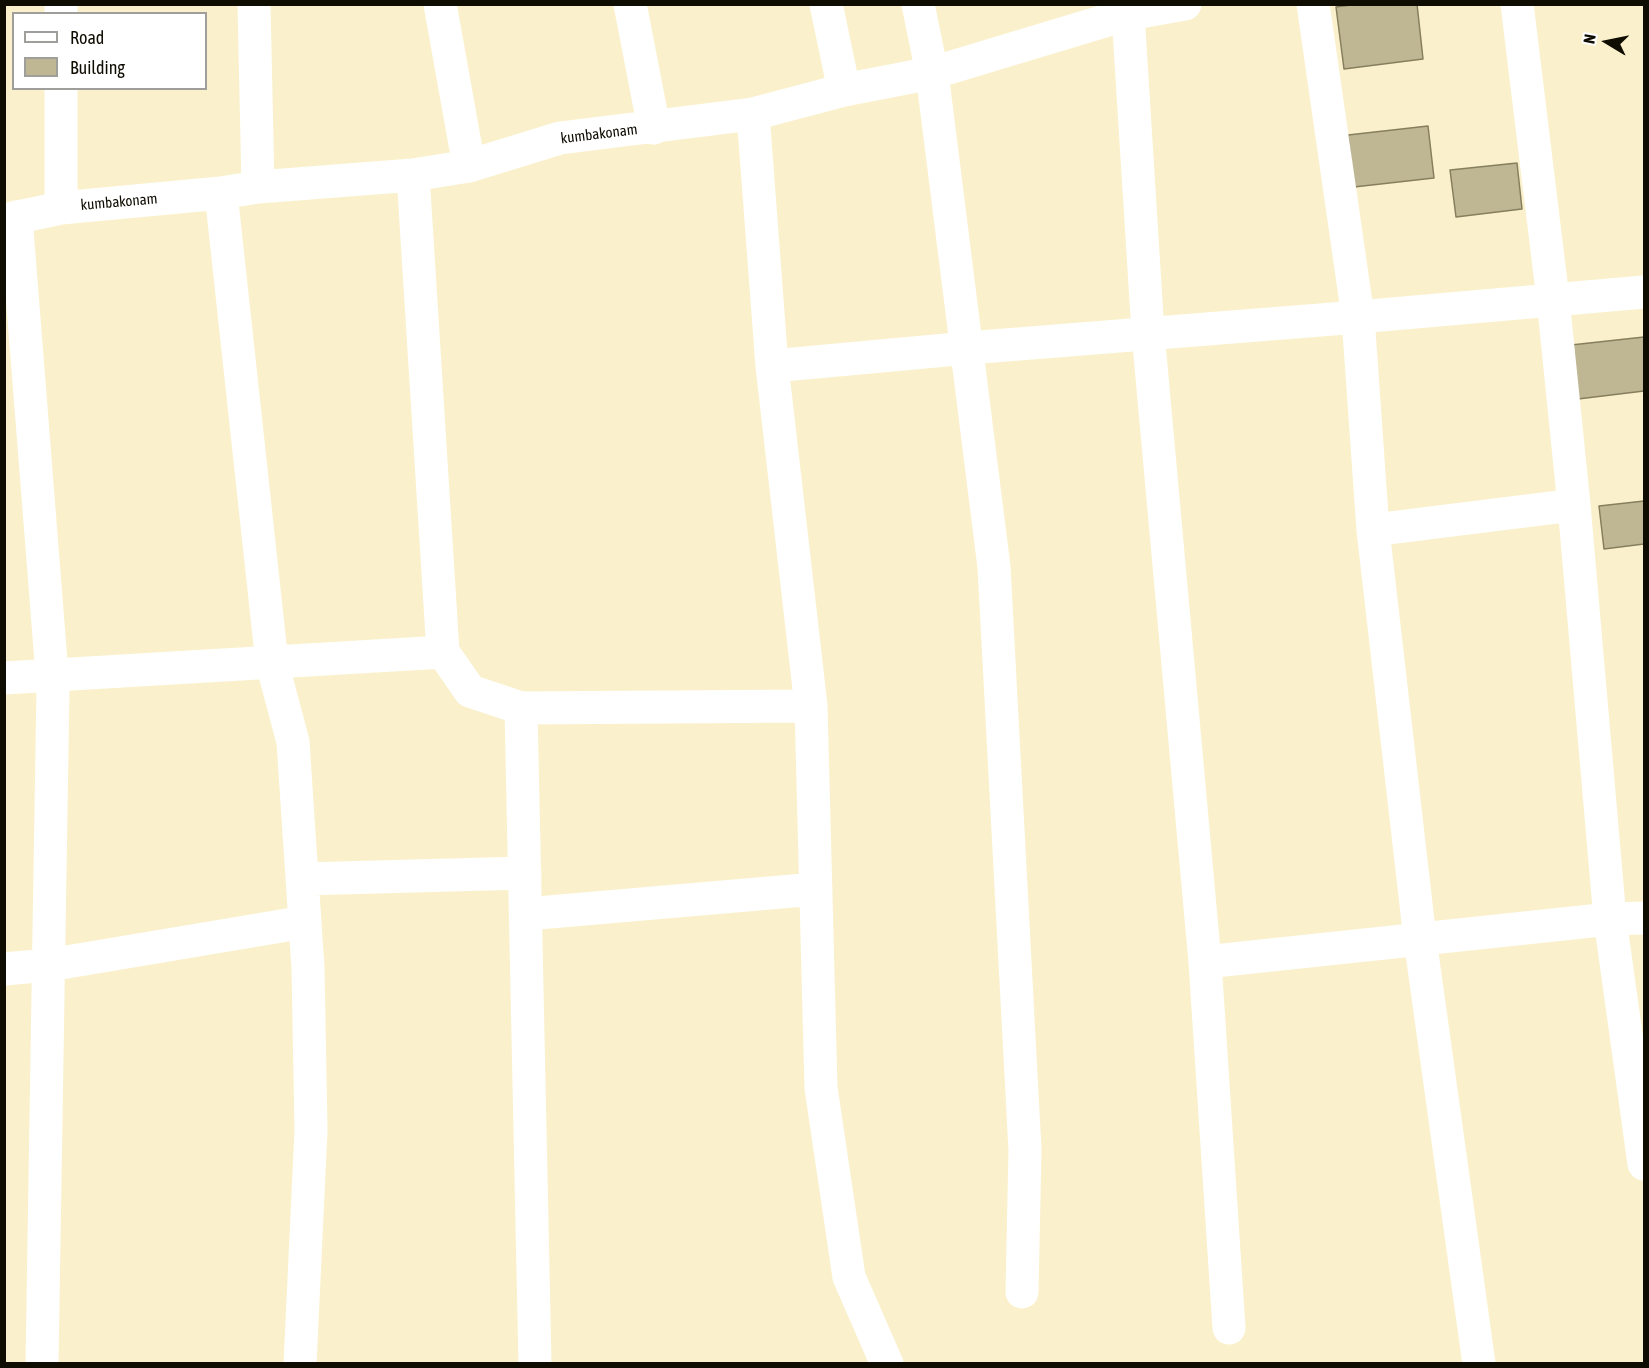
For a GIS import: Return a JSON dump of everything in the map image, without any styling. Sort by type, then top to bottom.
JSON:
[{"type":"street","points":[[254,4],[258,187]]},
{"type":"street","points":[[440,4],[469,166]]},
{"type":"street","points":[[630,4],[654,128]]},
{"type":"street","points":[[826,4],[844,90]]},
{"type":"street","points":[[918,4],[932,73],[995,579],[1025,1150],[1022,1292]]},
{"type":"street","name":"kumbakonam","points":[[10,218],[61,208],[221,193],[258,187],[413,175],[469,166],[560,138],[753,114],[844,90],[932,73],[1127,9],[1185,4]]},
{"type":"street","points":[[1313,4],[1358,317],[1373,530],[1420,939],[1479,1364]]},
{"type":"street","points":[[1517,4],[1553,299],[1574,505],[1610,919],[1644,1164]]},
{"type":"street","points":[[1127,9],[1148,333],[1205,962],[1229,1328]]},
{"type":"street","points":[[61,90],[61,208]]},
{"type":"street","points":[[753,114],[772,366],[811,706],[821,1088],[849,1276],[887,1364]]},
{"type":"street","points":[[413,175],[443,652],[470,691],[521,708],[811,706]]},
{"type":"street","points":[[221,193],[272,663],[293,742],[308,968],[311,1130],[300,1364]]},
{"type":"street","points":[[10,218],[52,676],[42,1364]]},
{"type":"street","points":[[772,366],[1644,292]]},
{"type":"street","points":[[1373,530],[1574,505]]},
{"type":"street","points":[[4,678],[443,652]]},
{"type":"street","points":[[521,708],[535,1364]]},
{"type":"street","points":[[302,879],[525,873]]},
{"type":"street","points":[[526,914],[816,889]]},
{"type":"street","points":[[1205,962],[1610,919],[1644,918]]},
{"type":"street","points":[[4,969],[49,965],[305,922]]},
{"type":"building","points":[[1358,4],[1417,4],[1423,59],[1344,69],[1336,7]]},
{"type":"building","points":[[1428,126],[1434,178],[1354,187],[1348,135]]},
{"type":"building","points":[[1517,163],[1522,209],[1456,217],[1450,170]]},
{"type":"building","points":[[1644,337],[1644,391],[1578,399],[1571,345]]},
{"type":"building","points":[[1644,501],[1644,544],[1604,549],[1599,506]]}]
